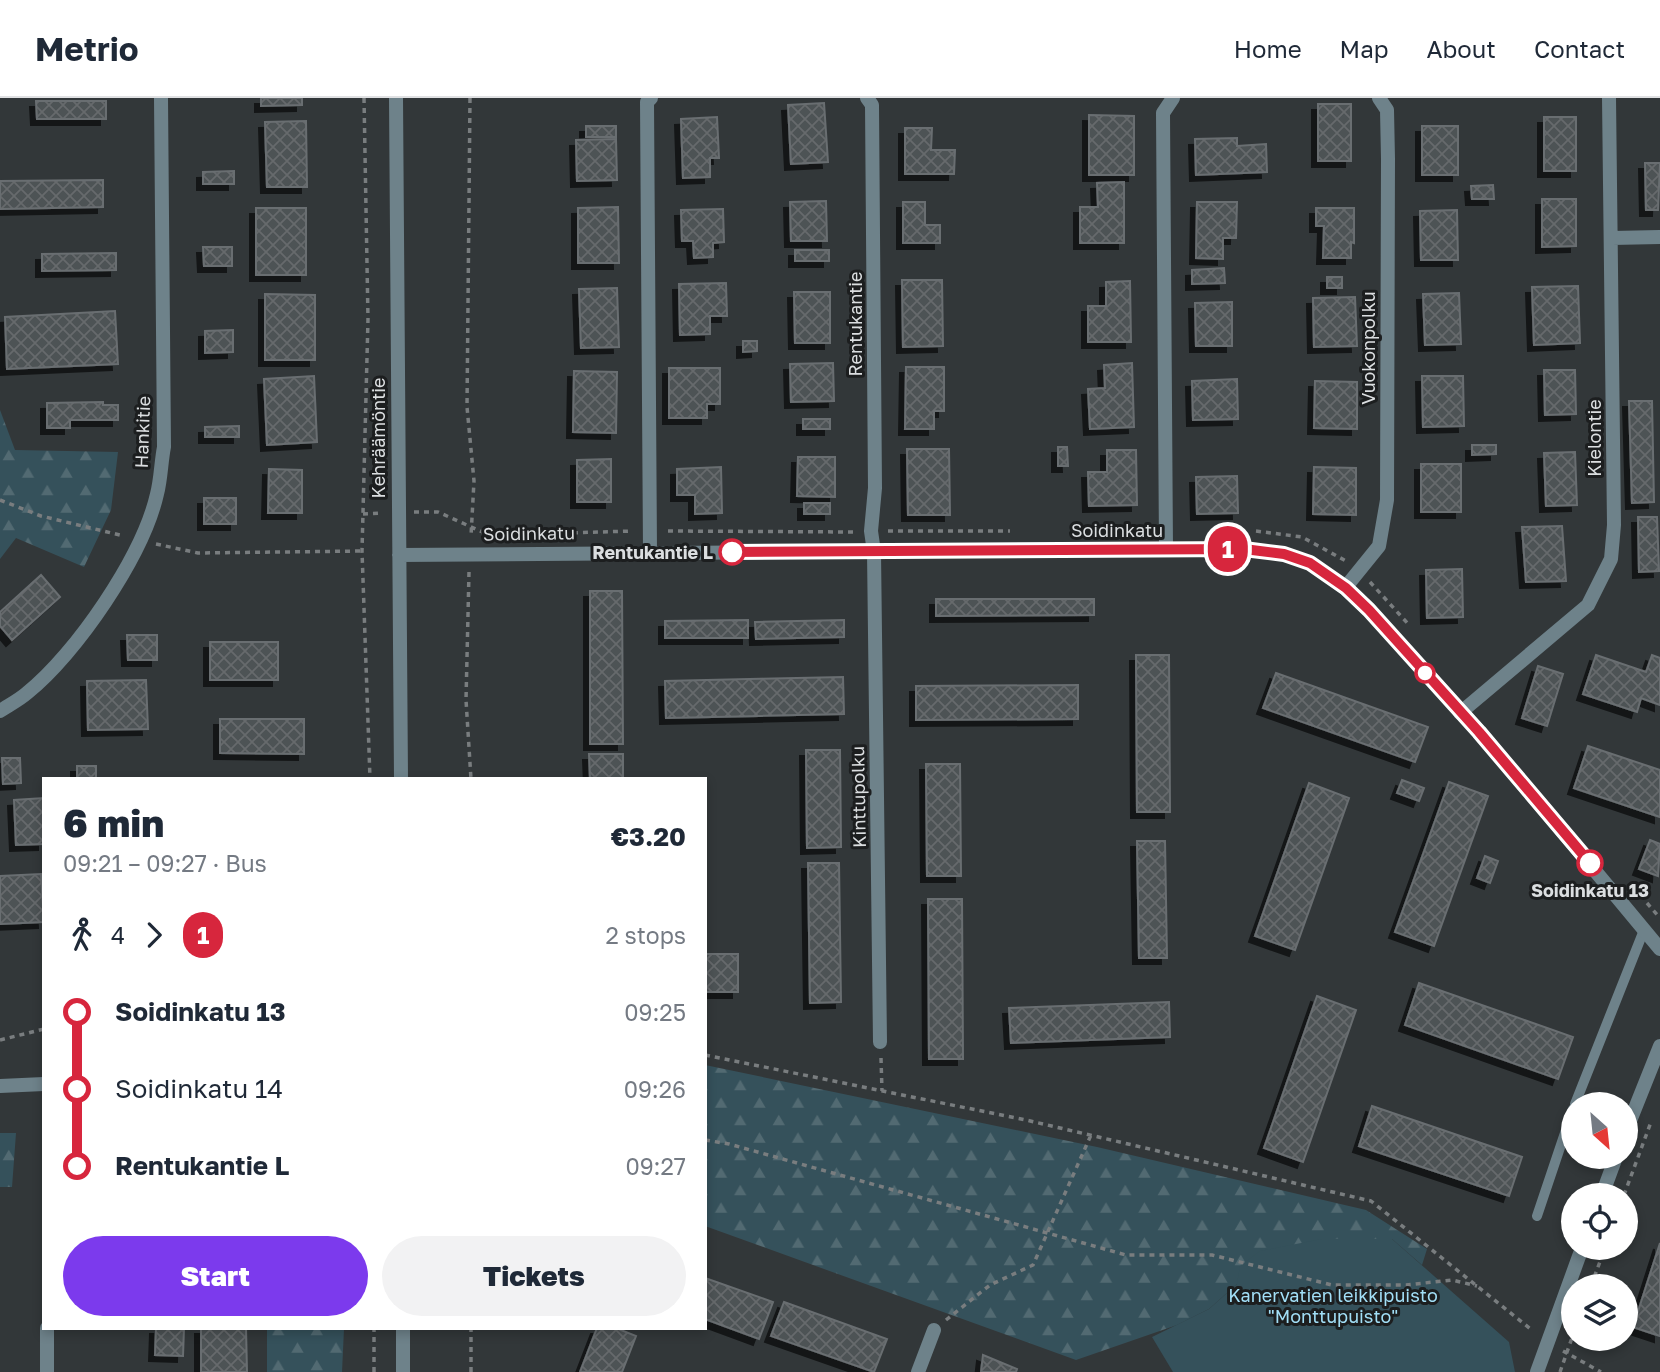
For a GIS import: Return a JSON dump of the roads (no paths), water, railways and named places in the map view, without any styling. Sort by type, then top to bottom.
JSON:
[{"type":"street","name":"Hankitie","points":[[0,711],[27,693],[66,653],[97,615],[140,540],[157,495],[164,447],[161,98]]},
{"type":"street","name":"Kehräämöntie","points":[[396,98],[401,777]]},
{"type":"street","points":[[650,551],[648,102],[651,98]]},
{"type":"street","name":"Rentukantie","points":[[867,98],[872,105],[875,488],[871,531],[874,552]]},
{"type":"street","points":[[1166,549],[1163,113],[1173,98]]},
{"type":"street","name":"Vuokonpolku","points":[[1346,588],[1379,546],[1387,500],[1388,159],[1387,110],[1380,98]]},
{"type":"street","name":"Kielontie","points":[[1460,713],[1588,605],[1611,558],[1614,525],[1609,98]]},
{"type":"street","points":[[1612,237],[1660,237]]},
{"type":"street","name":"Soidinkatu","points":[[399,555],[1166,549],[1244,549],[1284,554],[1310,563],[1346,588],[1369,610],[1479,732],[1660,949]]},
{"type":"street","name":"Kinttupolku","points":[[874,552],[880,1042]]},
{"type":"street","points":[[1638,1101],[1660,1046]]},
{"type":"street","points":[[0,1086],[42,1084]]},
{"type":"street","points":[[1537,1372],[1578,1260]]},
{"type":"street","points":[[47,1330],[47,1372]]},
{"type":"street","points":[[403,1330],[403,1372]]},
{"type":"street","points":[[918,1372],[934,1330]]},
{"type":"lane","points":[[1580,1092],[1644,930]]},
{"type":"lane","points":[[1536,1216],[1561,1144]]},
{"type":"place","name":"Rentukantie L","points":[[732,552]]},
{"type":"place","name":"Soidinkatu 13","points":[[1590,863]]},
{"type":"park label","name":"Kanervatien leikkipuisto \"Monttupuisto\"","points":[[1333,1305]]}]
